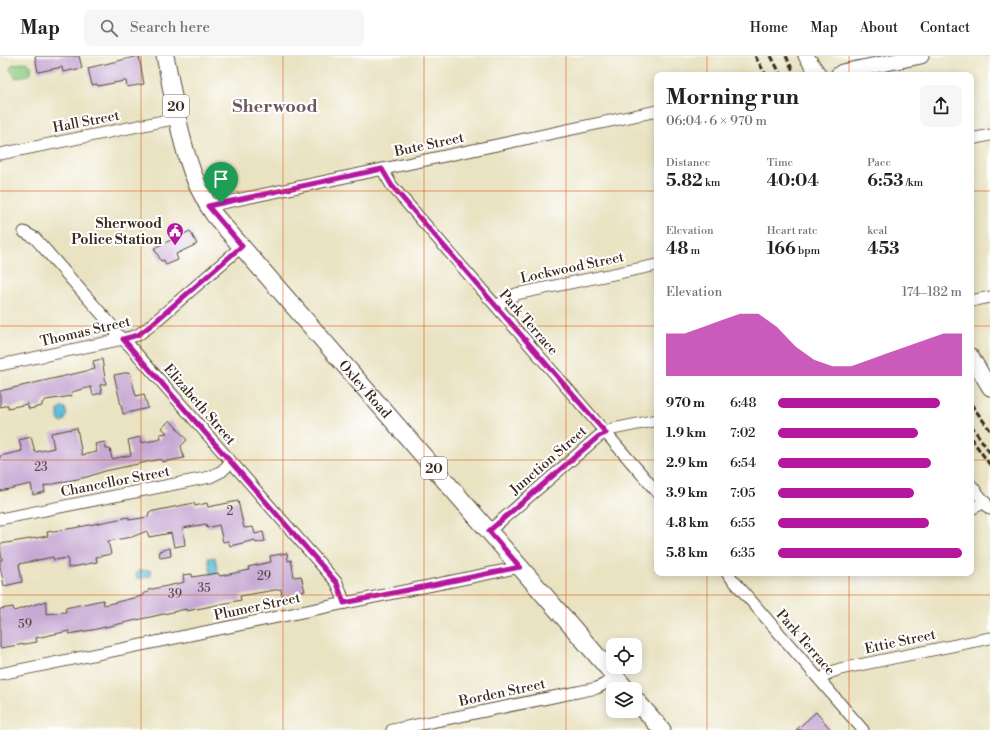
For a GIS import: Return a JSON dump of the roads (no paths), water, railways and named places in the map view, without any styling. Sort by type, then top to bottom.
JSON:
[{"type":"main road","name":"Oxley Road","points":[[167,56],[178,118],[191,172],[208,206],[620,682]]},
{"type":"main road","points":[[642,707],[662,730]]},
{"type":"street","points":[[806,56],[817,72]]},
{"type":"street","points":[[842,72],[921,56]]},
{"type":"street","name":"Bute Street","points":[[208,206],[654,112]]},
{"type":"street","name":"Hall Street","points":[[0,154],[178,118]]},
{"type":"street","points":[[974,138],[990,135]]},
{"type":"street","name":"Park Terrace","points":[[382,169],[392,186],[654,489]]},
{"type":"street","name":"Elizabeth Street","points":[[24,232],[35,238],[337,583],[344,603]]},
{"type":"street","name":"Thomas Street","points":[[0,365],[138,335],[242,246]]},
{"type":"street","name":"Lockwood Street","points":[[496,306],[516,294],[654,266]]},
{"type":"street","points":[[974,300],[990,297]]},
{"type":"street","points":[[974,361],[990,388]]},
{"type":"street","name":"Junction Street","points":[[489,531],[599,436],[613,429],[654,421]]},
{"type":"street","name":"Chancellor Street","points":[[0,519],[210,476],[222,471],[231,462]]},
{"type":"street","points":[[974,489],[987,506],[974,508]]},
{"type":"street","name":"Plumer Street","points":[[0,674],[520,567]]},
{"type":"street","name":"Park Terrace","points":[[730,576],[863,730]]},
{"type":"street","name":"Ettie Street","points":[[820,680],[829,673],[840,669],[990,638]]},
{"type":"street","name":"Borden Street","points":[[392,730],[606,686]]},
{"type":"water","points":[[62,407],[65,408],[67,413],[65,420],[61,423],[58,419],[58,410]]},
{"type":"water","points":[[215,557],[218,573],[211,574],[208,558]]},
{"type":"water","points":[[150,570],[151,576],[139,579],[136,577],[137,571]]},
{"type":"railway","points":[[755,56],[764,72]]},
{"type":"railway","points":[[771,56],[779,72]]},
{"type":"railway","points":[[786,56],[794,72]]},
{"type":"railway","points":[[974,408],[990,430]]},
{"type":"railway","points":[[974,429],[990,453]]},
{"type":"railway","points":[[974,442],[990,465]]},
{"type":"place","name":"Sherwood Police Station","points":[[175,246]]},
{"type":"district","name":"Sherwood","points":[[275,106]]}]
